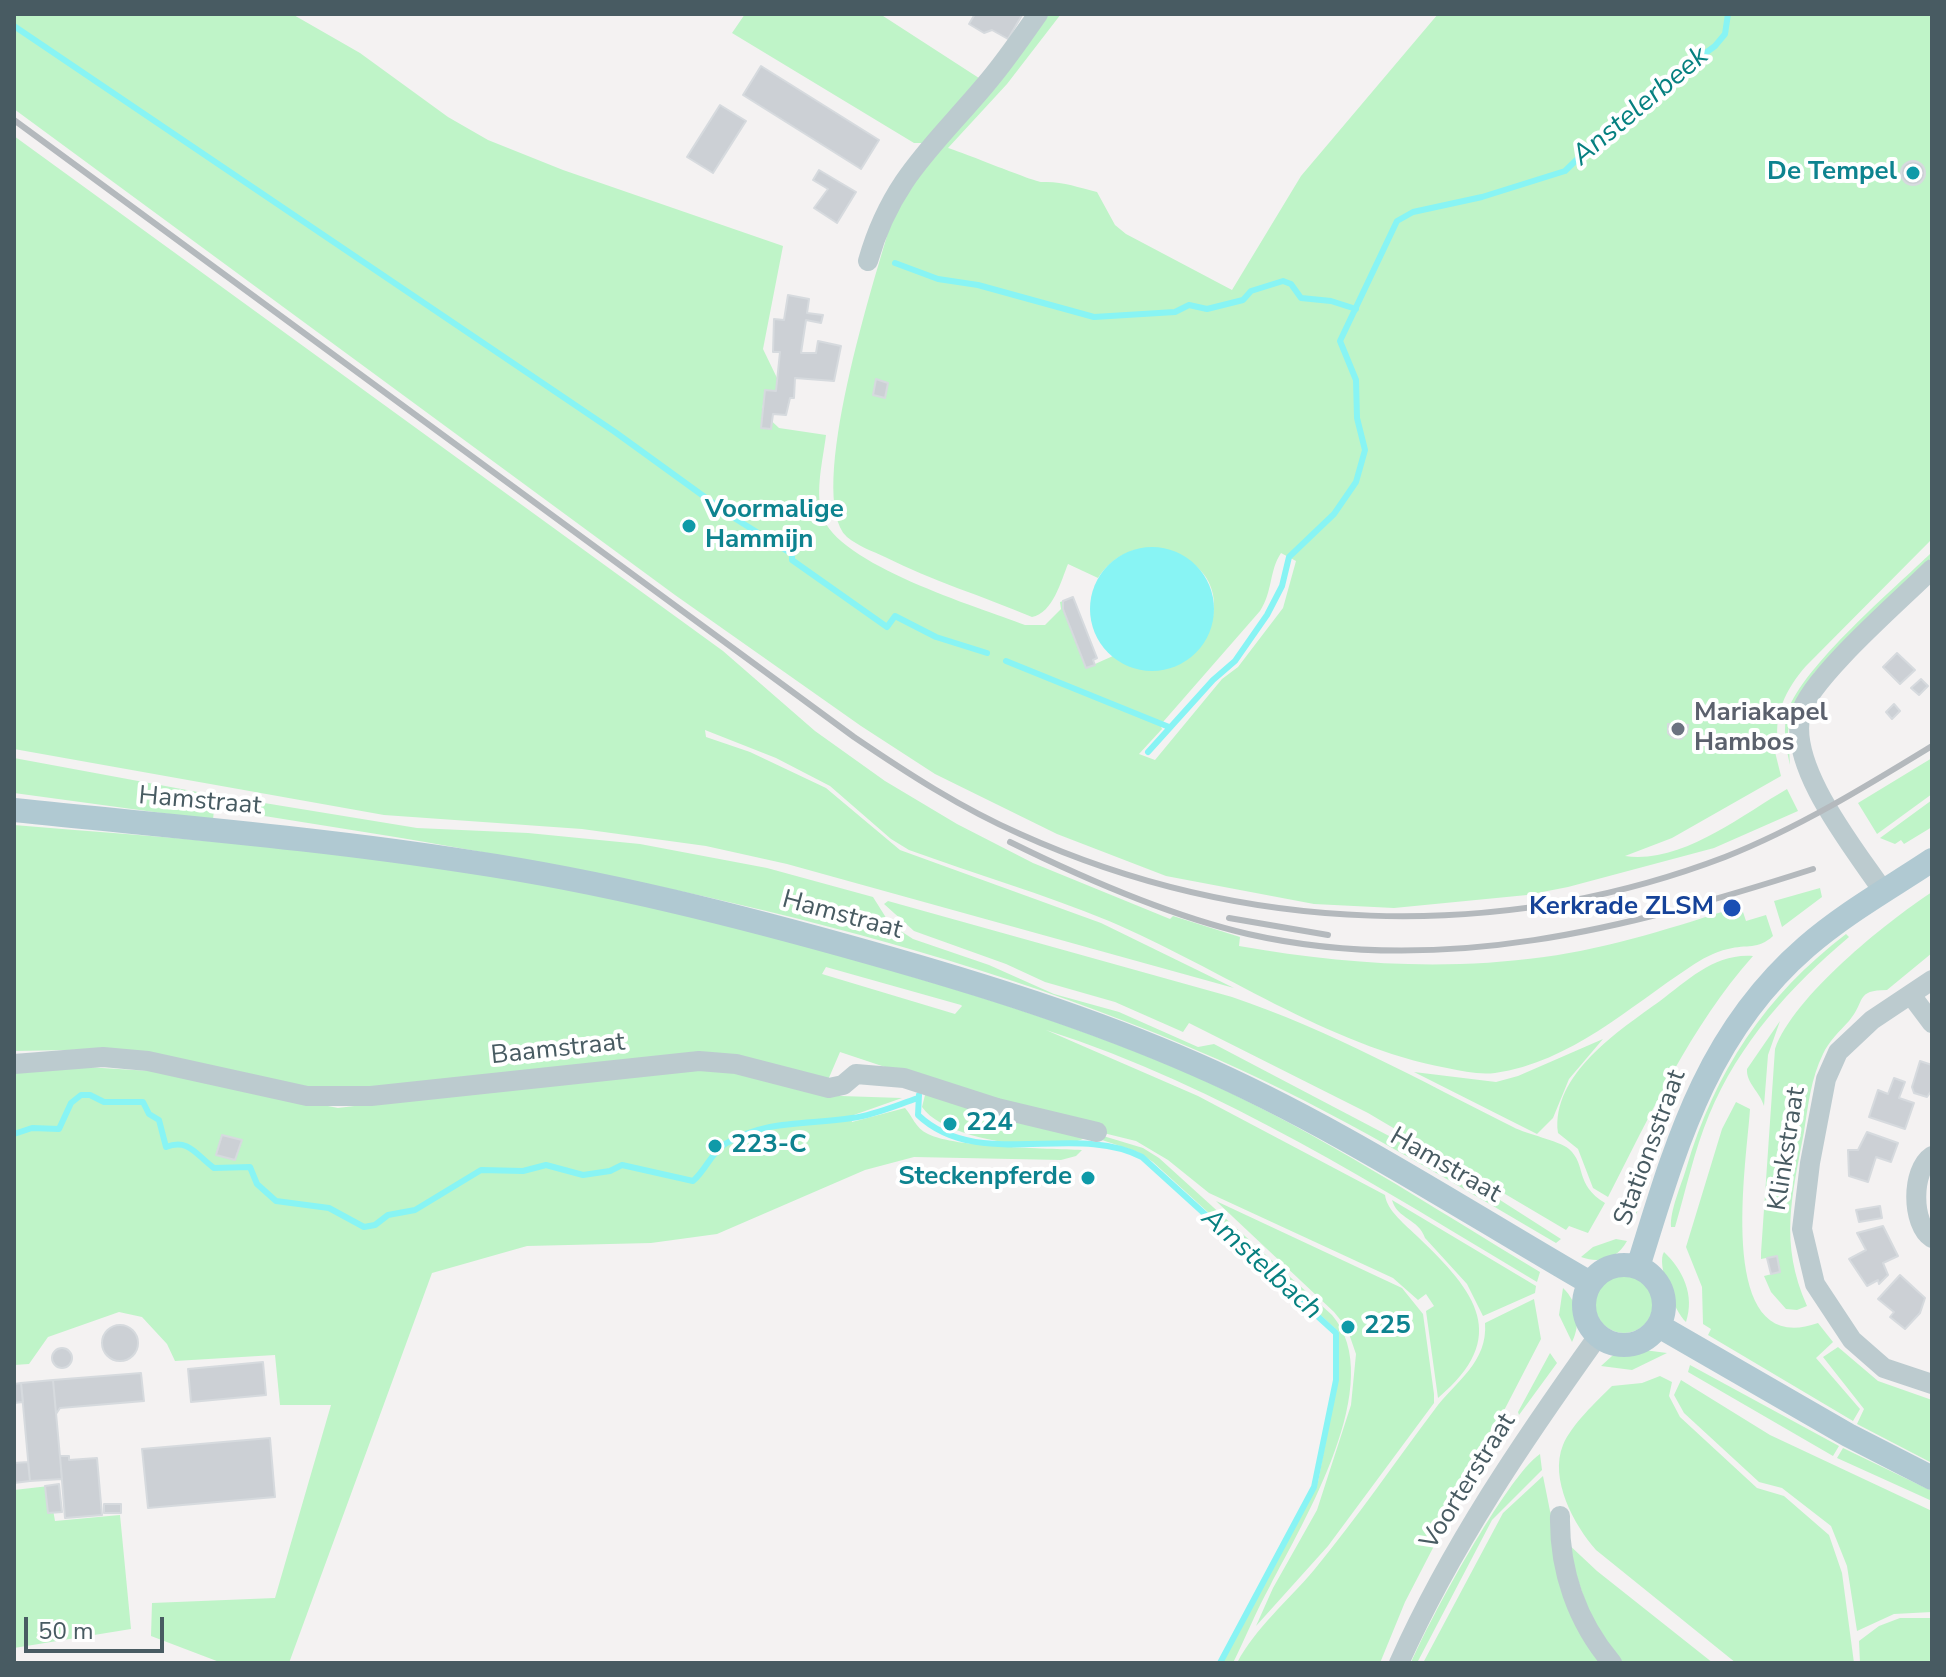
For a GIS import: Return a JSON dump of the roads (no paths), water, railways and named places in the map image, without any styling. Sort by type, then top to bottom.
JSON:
[{"type":"main road","name":"Hamstraat","points":[[14,810],[372,847],[514,869],[714,911],[911,964],[1103,1027],[1213,1072],[1315,1123],[1590,1283]]},
{"type":"main road","name":"Stationsstraat","points":[[1638,1267],[1686,1119],[1724,1043],[1785,966],[1829,928],[1932,860]]},
{"type":"main road","points":[[1628,1264],[1638,1267],[1661,1287],[1665,1307],[1659,1326],[1642,1341],[1631,1345],[1608,1342],[1598,1336],[1584,1311],[1590,1283],[1606,1268],[1628,1264]]},
{"type":"main road","points":[[1659,1326],[1848,1435],[1932,1478]]},
{"type":"street","points":[[868,261],[875,235],[912,167],[985,85],[1038,14]]},
{"type":"street","points":[[1883,891],[1807,770],[1800,744],[1801,714],[1816,686],[1932,569]]},
{"type":"street","name":"Klinkstraat","points":[[1932,980],[1846,1041],[1831,1065],[1810,1163],[1802,1229],[1815,1284],[1852,1340],[1884,1368],[1932,1384]]},
{"type":"street","points":[[1911,995],[1932,1023]]},
{"type":"street","name":"Baamstraat","points":[[14,1064],[103,1057],[148,1061],[276,1093],[340,1096],[722,1062],[829,1088],[843,1085],[856,1074],[904,1078],[997,1108],[1097,1132]]},
{"type":"street","points":[[1932,1156],[1922,1166],[1919,1175],[1918,1219],[1924,1232],[1932,1238]]},
{"type":"street","name":"Voorterstraat","points":[[1399,1663],[1429,1597],[1491,1490],[1598,1336]]},
{"type":"street","points":[[1560,1516],[1559,1539],[1567,1581],[1598,1646],[1612,1663]]},
{"type":"water","points":[[1152,547],[1176,552],[1196,565],[1209,585],[1214,609],[1209,633],[1196,653],[1176,666],[1152,671],[1128,666],[1108,653],[1095,633],[1090,609],[1095,585],[1108,565],[1128,552]]},
{"type":"waterway","name":"Anstelerbeek","points":[[1148,752],[1213,680],[1235,661],[1267,615],[1282,586],[1289,557],[1334,514],[1356,482],[1365,450],[1357,418],[1356,380],[1340,341],[1397,221],[1413,212],[1482,197],[1565,171],[1626,112],[1715,46],[1725,34],[1728,14]]},
{"type":"waterway","points":[[14,26],[615,432],[731,516],[792,554],[792,560],[887,627],[895,616],[936,637],[987,653]]},
{"type":"waterway","points":[[895,263],[938,279],[978,285],[1094,317],[1175,312],[1189,305],[1207,309],[1243,300],[1251,291],[1283,281],[1291,284],[1301,298],[1331,301],[1356,309]]},
{"type":"waterway","points":[[1006,661],[1169,727]]},
{"type":"waterway","points":[[14,1134],[32,1128],[59,1129],[71,1103],[81,1095],[90,1095],[104,1102],[143,1102],[149,1114],[159,1120],[166,1147],[187,1146],[214,1168],[250,1167],[257,1184],[276,1201],[329,1208],[364,1227],[375,1225],[388,1215],[415,1210],[481,1170],[523,1171],[546,1165],[583,1175],[610,1171],[622,1165],[693,1181],[720,1148],[756,1130],[861,1117],[918,1098]]},
{"type":"waterway","name":"Amstelbach","points":[[919,1095],[918,1115],[942,1132],[969,1141],[1087,1144],[1116,1147],[1142,1157],[1336,1333],[1336,1380],[1314,1487],[1220,1663]]},
{"type":"railway","points":[[14,120],[854,737],[914,777],[977,813],[1020,834],[1105,867],[1192,892],[1281,908],[1370,916],[1460,914],[1550,904],[1638,885],[1752,846],[1805,820],[1932,746]]},
{"type":"railway","points":[[1010,842],[1127,895],[1218,926],[1320,946],[1392,951],[1463,948],[1534,940],[1604,927],[1744,891],[1813,869]]},
{"type":"railway","points":[[1229,918],[1328,935]]},
{"type":"place","name":"De Tempel","points":[[1913,173]]},
{"type":"place","name":"Voormalige Hammijn","points":[[689,526]]},
{"type":"place","name":"Mariakapel Hambos","points":[[1678,729]]},
{"type":"place","name":"Kerkrade ZLSM","points":[[1732,908]]},
{"type":"place","name":"224","points":[[950,1124]]},
{"type":"place","name":"223-C","points":[[715,1146]]},
{"type":"place","name":"Steckenpferde","points":[[1088,1178]]},
{"type":"place","name":"225","points":[[1348,1327]]}]
